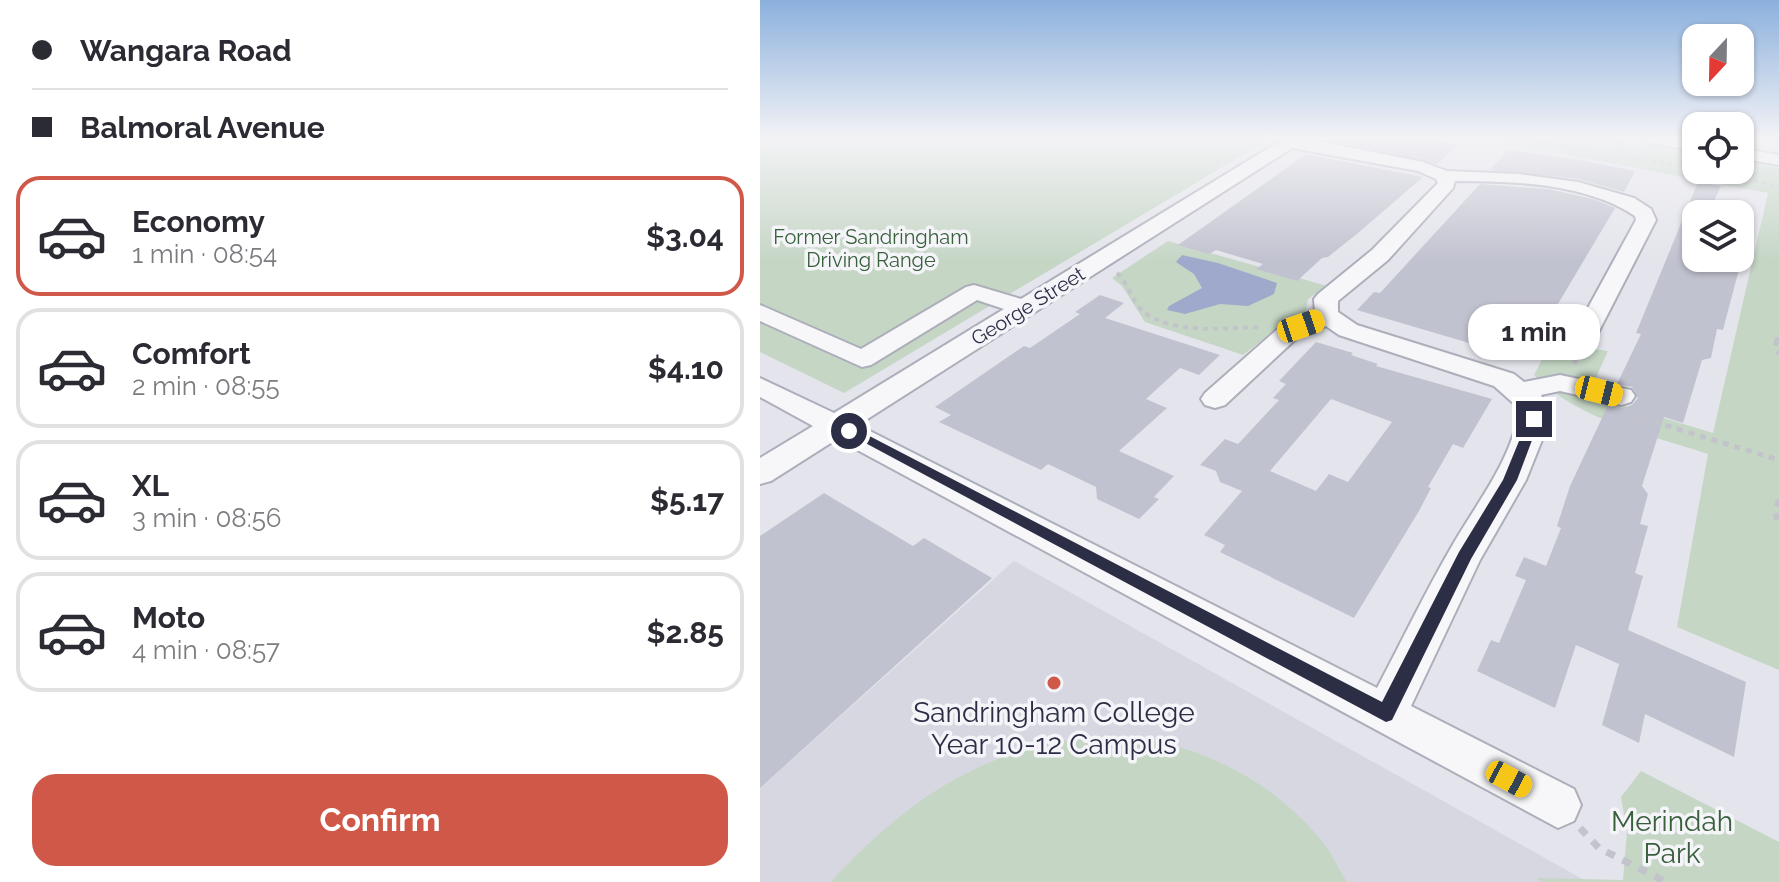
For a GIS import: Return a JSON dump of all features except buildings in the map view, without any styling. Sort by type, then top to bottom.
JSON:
[{"type":"street","name":"George Street","points":[[760,473],[1230,179]]},
{"type":"street","points":[[1386,714],[1464,556],[1510,480],[1534,419],[1534,409],[1520,391],[1493,376],[1348,330],[1328,316],[1326,299],[1395,241],[1425,205],[1445,188],[1445,179]]},
{"type":"street","points":[[1527,179],[1609,196],[1632,204],[1644,213],[1646,220],[1589,328]]},
{"type":"street","points":[[760,312],[862,359],[974,292],[1025,308]]},
{"type":"street","points":[[1215,399],[1289,332],[1328,316]]},
{"type":"street","points":[[1520,391],[1560,383],[1625,405]]},
{"type":"street","points":[[760,386],[1558,805]]},
{"type":"path","points":[[1754,180],[1779,188]]},
{"type":"path","points":[[1095,264],[1114,271],[1126,281],[1136,306],[1155,318],[1184,327],[1268,327],[1289,332]]},
{"type":"path","points":[[1560,383],[1577,360],[1589,328]]},
{"type":"path","points":[[1779,332],[1775,347],[1779,354]]},
{"type":"path","points":[[1625,405],[1779,460]]},
{"type":"path","points":[[1779,500],[1775,512],[1779,525]]},
{"type":"path","points":[[1558,805],[1599,848],[1666,882]]},
{"type":"shaded area","name":"Sandringham College Year 10-12 Campus","points":[[1014,561],[1588,882],[760,882],[760,788]]},
{"type":"green space","name":"Former Sandringham Driving Range","points":[[760,179],[1202,179],[844,393],[760,352]]},
{"type":"green space","points":[[1754,179],[1779,179],[1779,670],[1677,627],[1708,454],[1593,415],[1552,391],[1534,375],[1555,334],[1576,341],[1580,347],[1608,351],[1588,395],[1713,433],[1750,272],[1754,272],[1754,254],[1768,193],[1721,184],[1754,184]]},
{"type":"green space","points":[[1168,241],[1327,286],[1308,299],[1306,310],[1299,318],[1270,334],[1243,355],[1145,322],[1122,286],[1112,278]]},
{"type":"green space","points":[[1106,737],[1136,738],[1196,752],[1252,780],[1301,818],[1325,845],[1347,882],[831,882],[904,813],[958,778],[1018,752],[1058,742]]},
{"type":"green space","name":"Merindah Park","points":[[1641,771],[1779,842],[1779,882],[1543,882],[1536,878],[1623,880],[1627,831],[1621,797]]},
{"type":"water","points":[[1182,255],[1218,263],[1277,283],[1274,294],[1248,306],[1220,304],[1185,314],[1167,310],[1202,288],[1194,274],[1176,262]]},
{"type":"place","name":"Sandringham College Year 10-12 Campus","points":[[1054,683]]},
{"type":"route","points":[[849,431],[1386,714],[1464,556],[1510,480],[1534,419]]}]
